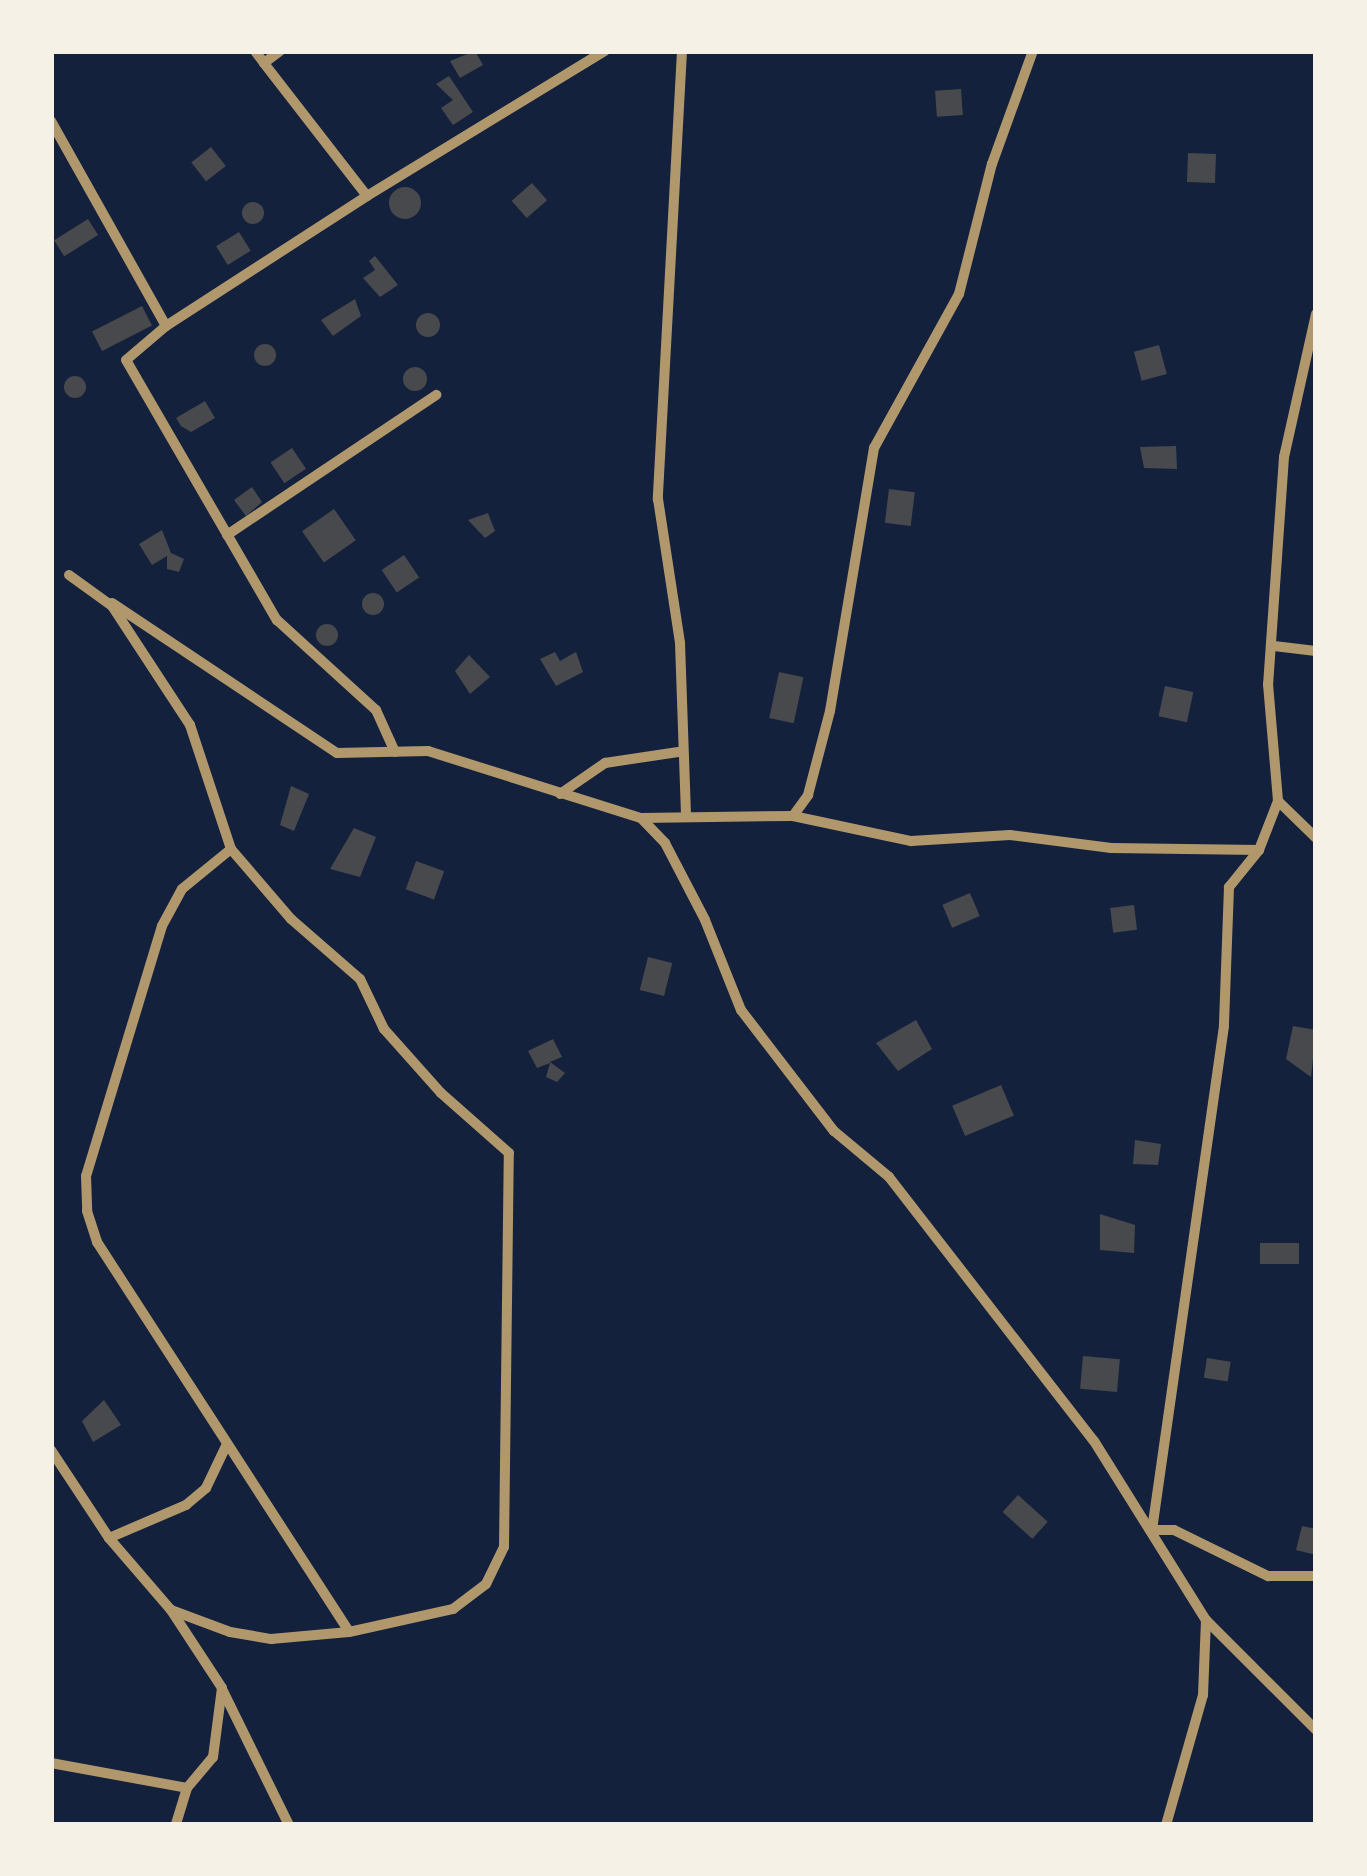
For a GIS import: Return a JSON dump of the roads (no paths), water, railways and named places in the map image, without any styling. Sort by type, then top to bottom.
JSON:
[{"type":"street","points":[[255,51],[367,196]]},
{"type":"street","points":[[264,63],[280,51]]},
{"type":"street","points":[[395,752],[376,710],[277,620],[126,360],[166,326],[367,196],[605,51]]},
{"type":"street","points":[[682,51],[658,500],[680,644],[678,752],[686,818]]},
{"type":"street","points":[[794,816],[808,795],[830,711],[874,448],[959,294],[992,164],[1033,51]]},
{"type":"street","points":[[51,121],[166,326]]},
{"type":"street","points":[[1152,1530],[1224,1026],[1229,886],[1259,850],[1278,801],[1268,684],[1284,458],[1316,314]]},
{"type":"street","points":[[227,535],[436,395]]},
{"type":"street","points":[[51,572],[69,575],[337,753],[428,751],[641,818],[794,816],[911,841],[1010,835],[1112,848],[1259,850]]},
{"type":"street","points":[[69,575],[112,606],[180,709],[209,765],[231,849],[291,919],[360,979],[384,1029],[441,1094],[509,1153],[504,1547],[471,1602],[349,1632],[272,1640],[171,1610]]},
{"type":"street","points":[[1274,646],[1316,651]]},
{"type":"street","points":[[560,794],[604,763],[678,752]]},
{"type":"street","points":[[1278,801],[1316,838]]},
{"type":"street","points":[[641,818],[695,901],[741,1010],[834,1131],[889,1177],[1094,1441],[1206,1620],[1316,1730]]},
{"type":"street","points":[[231,849],[182,889],[162,926],[86,1176],[97,1242],[349,1632]]},
{"type":"street","points":[[109,1538],[186,1505],[206,1488],[227,1444]]},
{"type":"street","points":[[51,1450],[109,1538],[171,1610],[222,1688],[289,1825]]},
{"type":"street","points":[[1152,1530],[1174,1530],[1268,1576],[1316,1576]]},
{"type":"street","points":[[1166,1825],[1203,1695],[1206,1620]]},
{"type":"street","points":[[176,1825],[187,1788],[213,1757],[222,1688]]},
{"type":"street","points":[[51,1762],[187,1788]]}]
